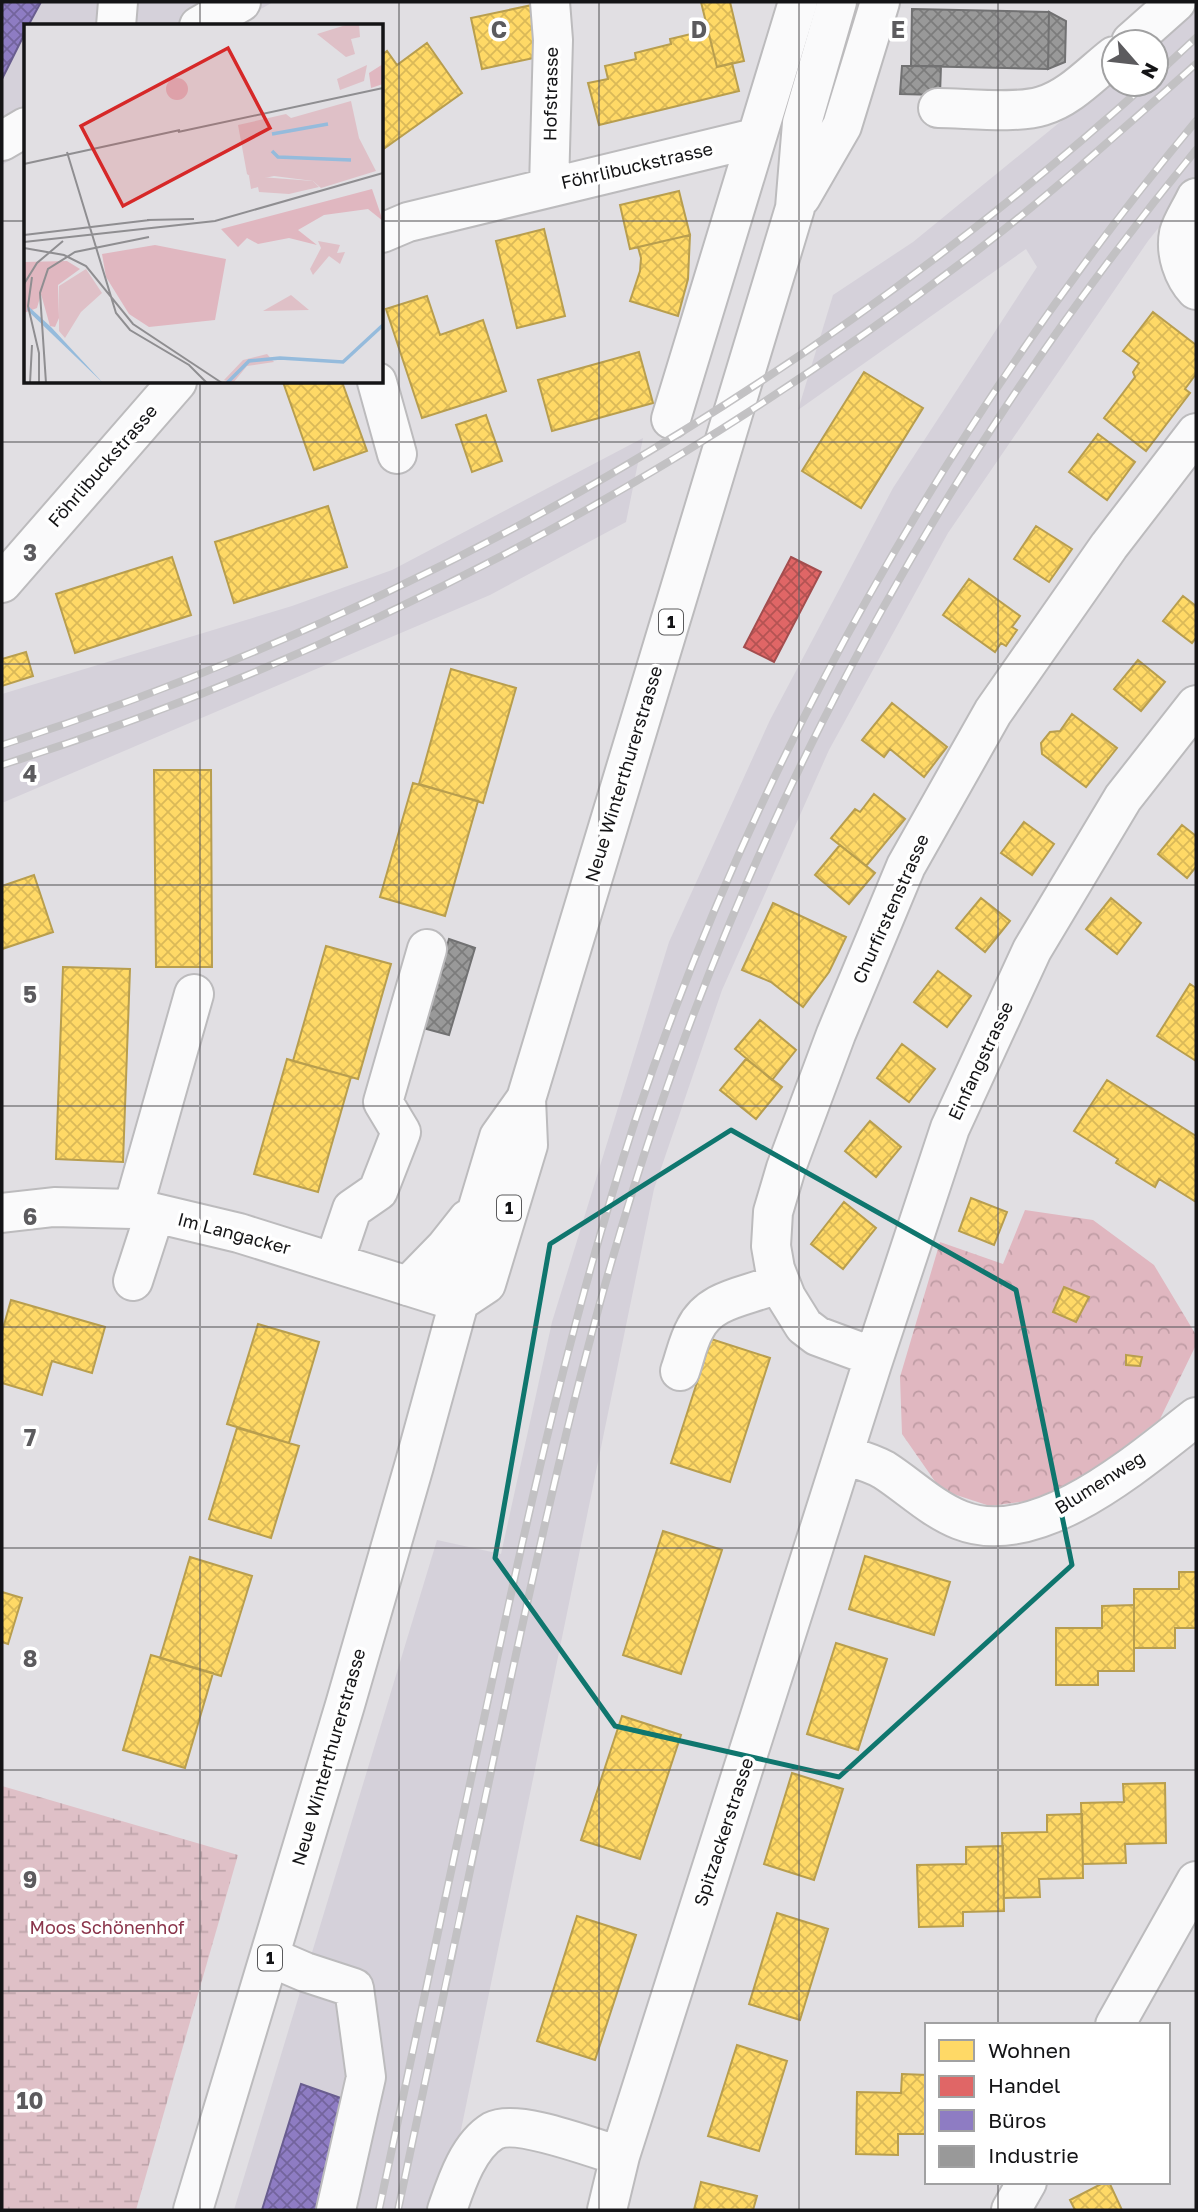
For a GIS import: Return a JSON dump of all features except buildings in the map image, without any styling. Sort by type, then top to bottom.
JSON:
[{"type":"street","points":[[116,24],[118,2]]},
{"type":"street","points":[[202,24],[241,2]]},
{"type":"street","name":"Hofstrasse","points":[[549,187],[553,40],[550,2]]},
{"type":"street","points":[[671,419],[798,2]]},
{"type":"street","name":"Neue Winterthurerstrasse","points":[[194,2210],[345,1705],[459,1302],[458,1273],[499,1137],[526,1099],[795,208],[802,123],[836,2]]},
{"type":"street","name":"Neue Winterthurerstrasse","points":[[795,208],[842,126],[880,2]]},
{"type":"street","points":[[1147,28],[1177,2]]},
{"type":"street","points":[[938,108],[1041,107],[1066,95],[1100,67]]},
{"type":"street","points":[[2,142],[24,128]]},
{"type":"street","name":"Föhrlibuckstrasse","points":[[383,233],[408,222],[755,138]]},
{"type":"street","points":[[1196,198],[1179,234],[1180,261],[1189,283],[1196,290]]},
{"type":"street","name":"Föhrlibuckstrasse","points":[[2,583],[176,383]]},
{"type":"street","points":[[377,383],[397,454]]},
{"type":"street","name":"Churfirstenstrasse","points":[[874,1357],[817,1336],[804,1325],[786,1297],[775,1269],[771,1246],[773,1212],[786,1168],[836,1034],[906,866],[993,712],[1109,546],[1196,433]]},
{"type":"street","name":"Einfangstrasse","points":[[844,1455],[950,1128],[1031,950],[1123,798],[1196,705]]},
{"type":"street","points":[[352,1209],[379,1191],[401,1132],[383,1102],[427,949]]},
{"type":"street","points":[[133,1281],[144,1211],[194,994]]},
{"type":"street","name":"Neue Winterthurerstrasse","points":[[459,1302],[486,1284],[528,1145],[526,1099]]},
{"type":"street","points":[[334,1262],[377,1128]]},
{"type":"street","points":[[408,1286],[445,1248],[478,1207]]},
{"type":"street","name":"Im Langacker","points":[[2,1213],[54,1208],[144,1211],[239,1233],[459,1302]]},
{"type":"street","points":[[680,1371],[694,1330],[702,1316],[714,1306],[764,1291],[780,1282]]},
{"type":"street","name":"Blumenweg","points":[[844,1455],[882,1469],[937,1508],[961,1520],[988,1527],[1022,1522],[1058,1512],[1121,1474],[1196,1417]]},
{"type":"street","name":"Spitzackerstrasse","points":[[607,2210],[620,2156],[844,1455]]},
{"type":"street","points":[[1116,2023],[1196,1881]]},
{"type":"street","points":[[270,1957],[354,1988],[366,2077],[336,2210]]},
{"type":"street","points":[[447,2210],[472,2150],[494,2130],[523,2127],[620,2156]]},
{"type":"street","points":[[1011,2210],[1026,2184]]},
{"type":"highlighted area","points":[[731,1130],[1016,1290],[1072,1565],[839,1777],[615,1726],[495,1558],[550,1244]]},
{"type":"shaded area","points":[[2,2],[273,2],[235,24],[24,24],[24,151],[2,165]]},
{"type":"shaded area","points":[[1196,6],[1196,181],[1148,241],[948,533],[829,750],[722,990],[654,1189],[454,2164],[435,2210],[234,2210],[437,1540],[501,1554],[552,1322],[669,942],[770,720],[893,488],[1037,267],[1026,249],[798,410],[833,295],[913,242],[1100,89],[1100,98],[1170,98],[1170,29]]},
{"type":"shaded area","points":[[643,438],[626,522],[490,595],[2,803],[2,694],[292,606],[392,570]]},
{"type":"green space","points":[[1025,1210],[1093,1220],[1154,1265],[1196,1335],[1196,1345],[1160,1419],[1098,1467],[1041,1499],[990,1506],[941,1490],[902,1434],[900,1377],[940,1242],[1003,1264]]},
{"type":"green space","name":"Moos Schönenhof","points":[[2,1786],[238,1855],[136,2210],[2,2210]]},
{"type":"railway","points":[[1170,62],[1196,38]]},
{"type":"railway","points":[[2,765],[131,721],[257,671],[381,616],[503,555],[622,490],[738,419],[851,343],[961,263],[1051,191],[1196,64]]},
{"type":"railway","points":[[2,745],[159,690],[313,626],[463,555],[609,475],[750,388],[887,294],[1019,192],[1130,98]]},
{"type":"railway","points":[[379,2210],[466,1800],[558,1390],[614,1188],[684,985],[740,852],[802,722],[869,595],[943,471],[1022,351],[1107,234],[1196,121]]},
{"type":"railway","points":[[398,2210],[526,1611],[575,1397],[634,1186],[705,985],[758,857],[818,731],[883,609],[953,489],[1029,373],[1110,259],[1196,150]]}]
